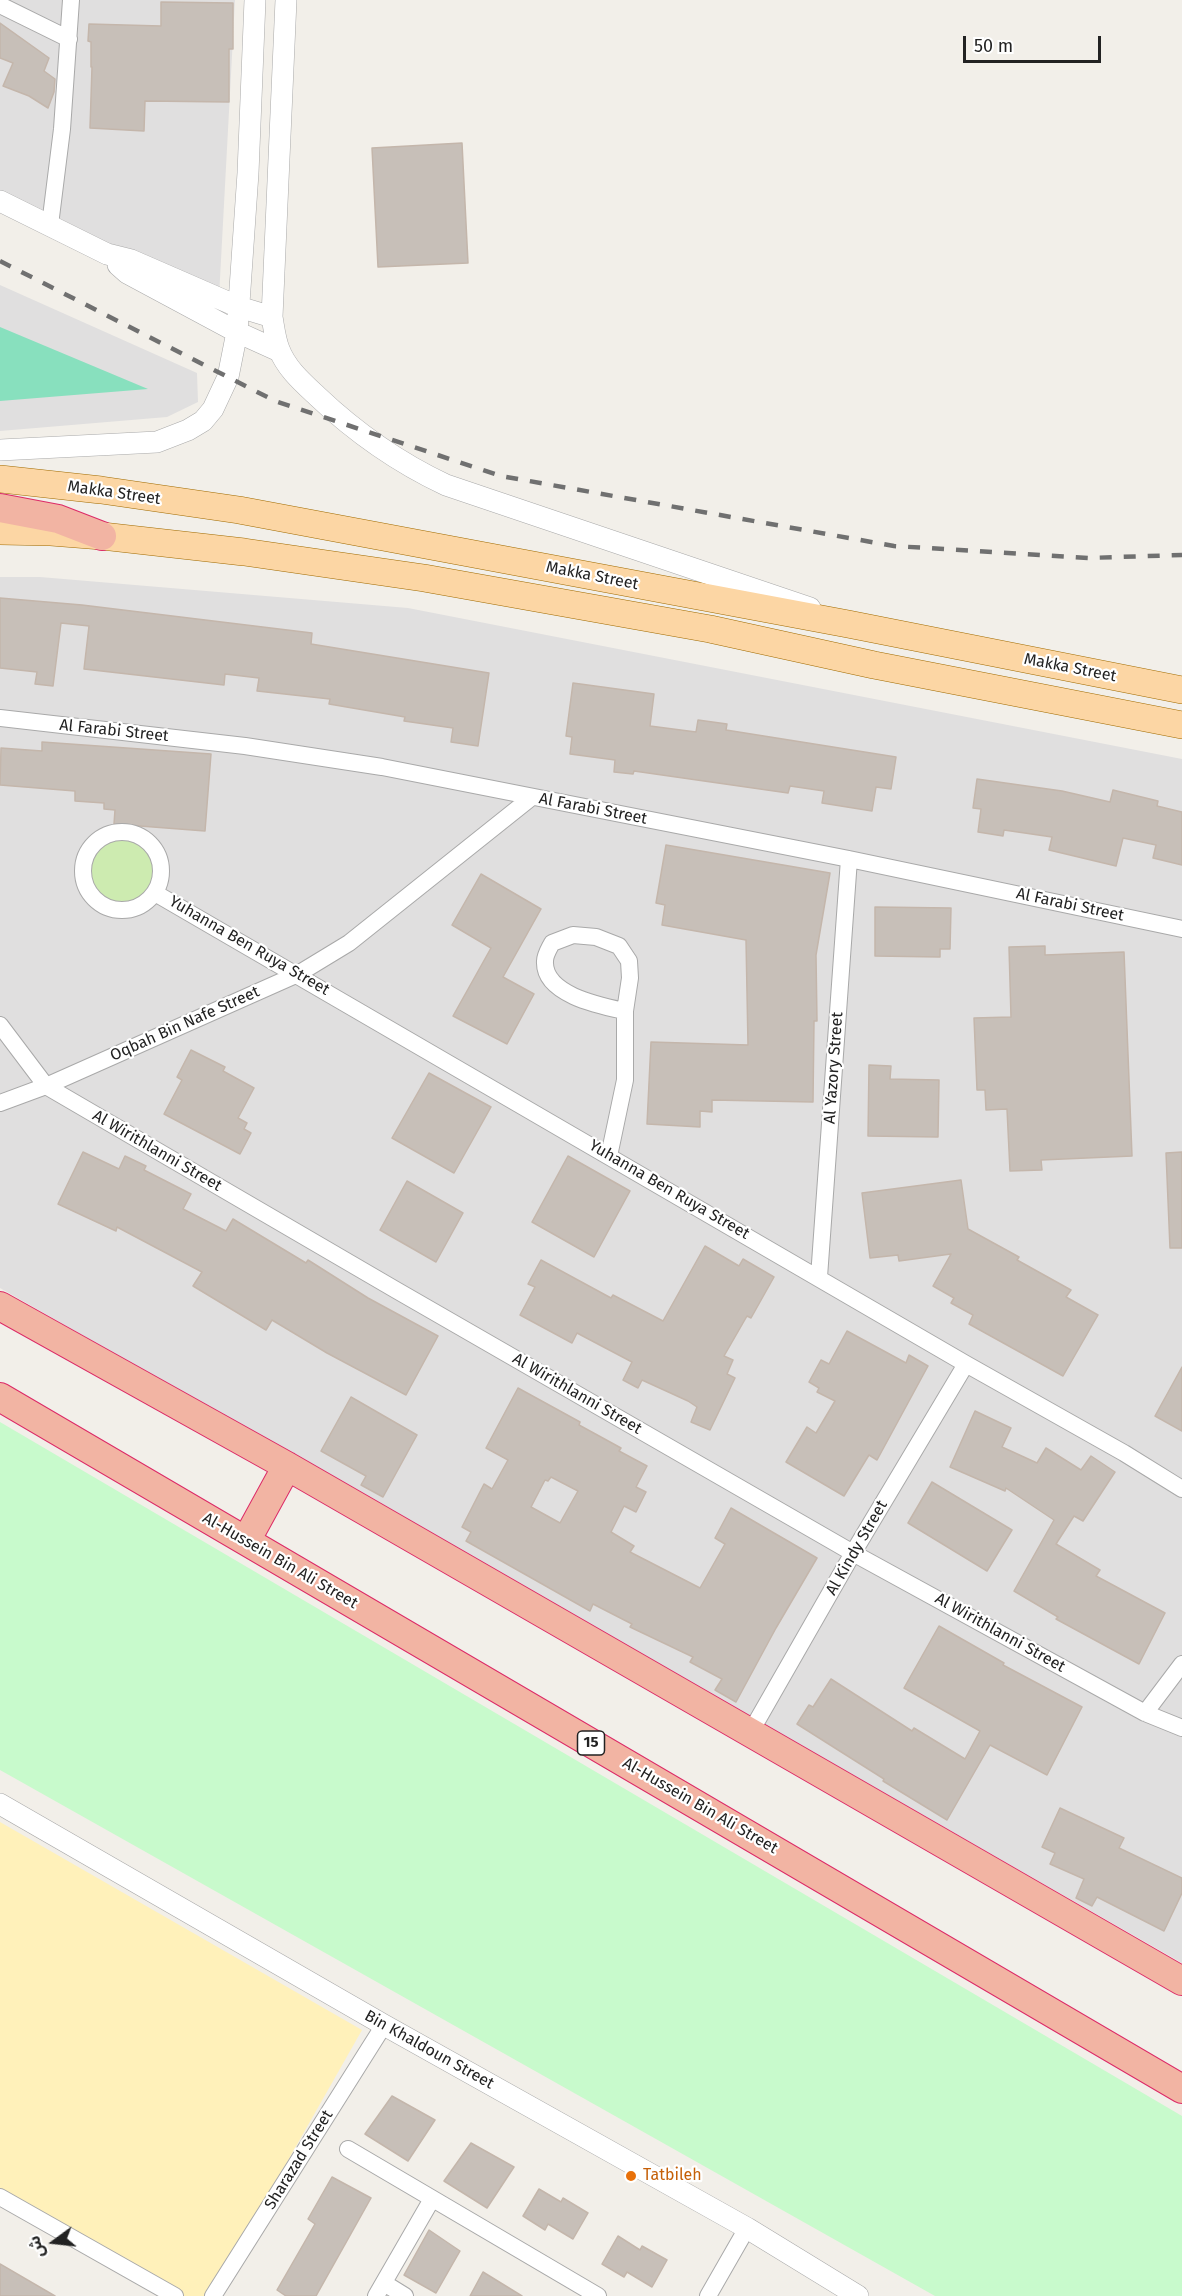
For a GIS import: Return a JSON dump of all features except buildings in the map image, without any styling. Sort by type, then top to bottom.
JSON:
[{"type":"highway","points":[[0,508],[58,519],[102,536]]},
{"type":"highway","points":[[0,1306],[287,1466],[1182,1981]]},
{"type":"highway","name":"Al-Hussein Bin Ali Street","points":[[0,1396],[1182,2089]]},
{"type":"highway","points":[[246,1541],[287,1466]]},
{"type":"main road","name":"Makka Street","points":[[0,479],[101,490],[239,510],[848,624],[1182,690]]},
{"type":"main road","name":"Makka Street","points":[[0,531],[102,536],[244,552],[424,578],[710,628],[874,665],[1182,725]]},
{"type":"street","points":[[50,225],[62,129],[70,0]]},
{"type":"street","points":[[0,450],[157,442],[188,430],[202,421],[213,409],[228,377],[237,332],[248,173],[255,0]]},
{"type":"street","points":[[286,0],[272,317],[279,351],[292,371],[330,409],[385,453],[411,469],[446,485],[777,596],[848,624]]},
{"type":"street","points":[[0,5],[69,39]]},
{"type":"street","points":[[0,201],[107,254],[131,260],[239,307],[272,317]]},
{"type":"street","points":[[107,254],[127,273],[237,332],[279,351]]},
{"type":"street","name":"Al Farabi Street","points":[[0,718],[245,746],[382,768],[849,859],[1182,929]]},
{"type":"street","name":"Oqbah Bin Nafe Street","points":[[0,1103],[46,1086],[297,974],[349,943],[532,797]]},
{"type":"street","points":[[113,832],[127,832],[150,843],[158,855],[161,867],[160,880],[155,893],[147,902],[129,910],[111,909],[99,904],[87,889],[82,870],[91,846],[101,837],[113,832]]},
{"type":"street","name":"Al Yazory Street","points":[[819,1277],[849,859]]},
{"type":"street","name":"Yuhanna Ben Ruya Street","points":[[155,893],[966,1364],[1124,1453],[1182,1489]]},
{"type":"street","points":[[609,1156],[625,1080],[625,1011],[630,978],[629,961],[619,946],[596,937],[573,935],[552,944],[545,962],[554,984],[580,999],[625,1011]]},
{"type":"street","name":"Al Wirithlanni Street","points":[[0,1024],[46,1086],[853,1553],[1145,1713],[1182,1728]]},
{"type":"street","name":"Al Kindy Street","points":[[750,1733],[853,1553],[966,1364]]},
{"type":"street","points":[[1145,1713],[1182,1664]]},
{"type":"street","name":"Bin Khaldoun Street","points":[[0,1804],[384,2025],[747,2228],[858,2296]]},
{"type":"street","name":"Sharazad Street","points":[[213,2296],[384,2025]]},
{"type":"street","points":[[348,2150],[598,2296]]},
{"type":"street","points":[[0,2197],[175,2296]]},
{"type":"street","points":[[405,2296],[380,2289],[432,2199]]},
{"type":"street","points":[[708,2296],[747,2228]]},
{"type":"shaded area","points":[[0,0],[235,0],[219,297],[0,200]]},
{"type":"shaded area","points":[[0,285],[197,373],[198,402],[167,417],[0,431]]},
{"type":"shaded area","points":[[0,577],[40,577],[408,608],[1182,759],[1182,1963],[0,1288]]},
{"type":"green space","points":[[0,327],[148,389],[0,401]]},
{"type":"green space","points":[[115,838],[129,838],[141,843],[151,853],[156,872],[151,891],[141,901],[129,906],[115,906],[103,901],[93,891],[88,879],[88,865],[93,853],[103,843]]},
{"type":"green space","points":[[0,1422],[1182,2116],[1182,2296],[935,2296],[0,1770]]},
{"type":"sand","points":[[0,1822],[362,2030],[211,2296],[163,2296],[0,2202]]},
{"type":"railway","points":[[0,261],[275,401],[501,476],[894,546],[1088,558],[1182,555]]},
{"type":"place","name":"Tatbileh","points":[[631,2176]]}]
